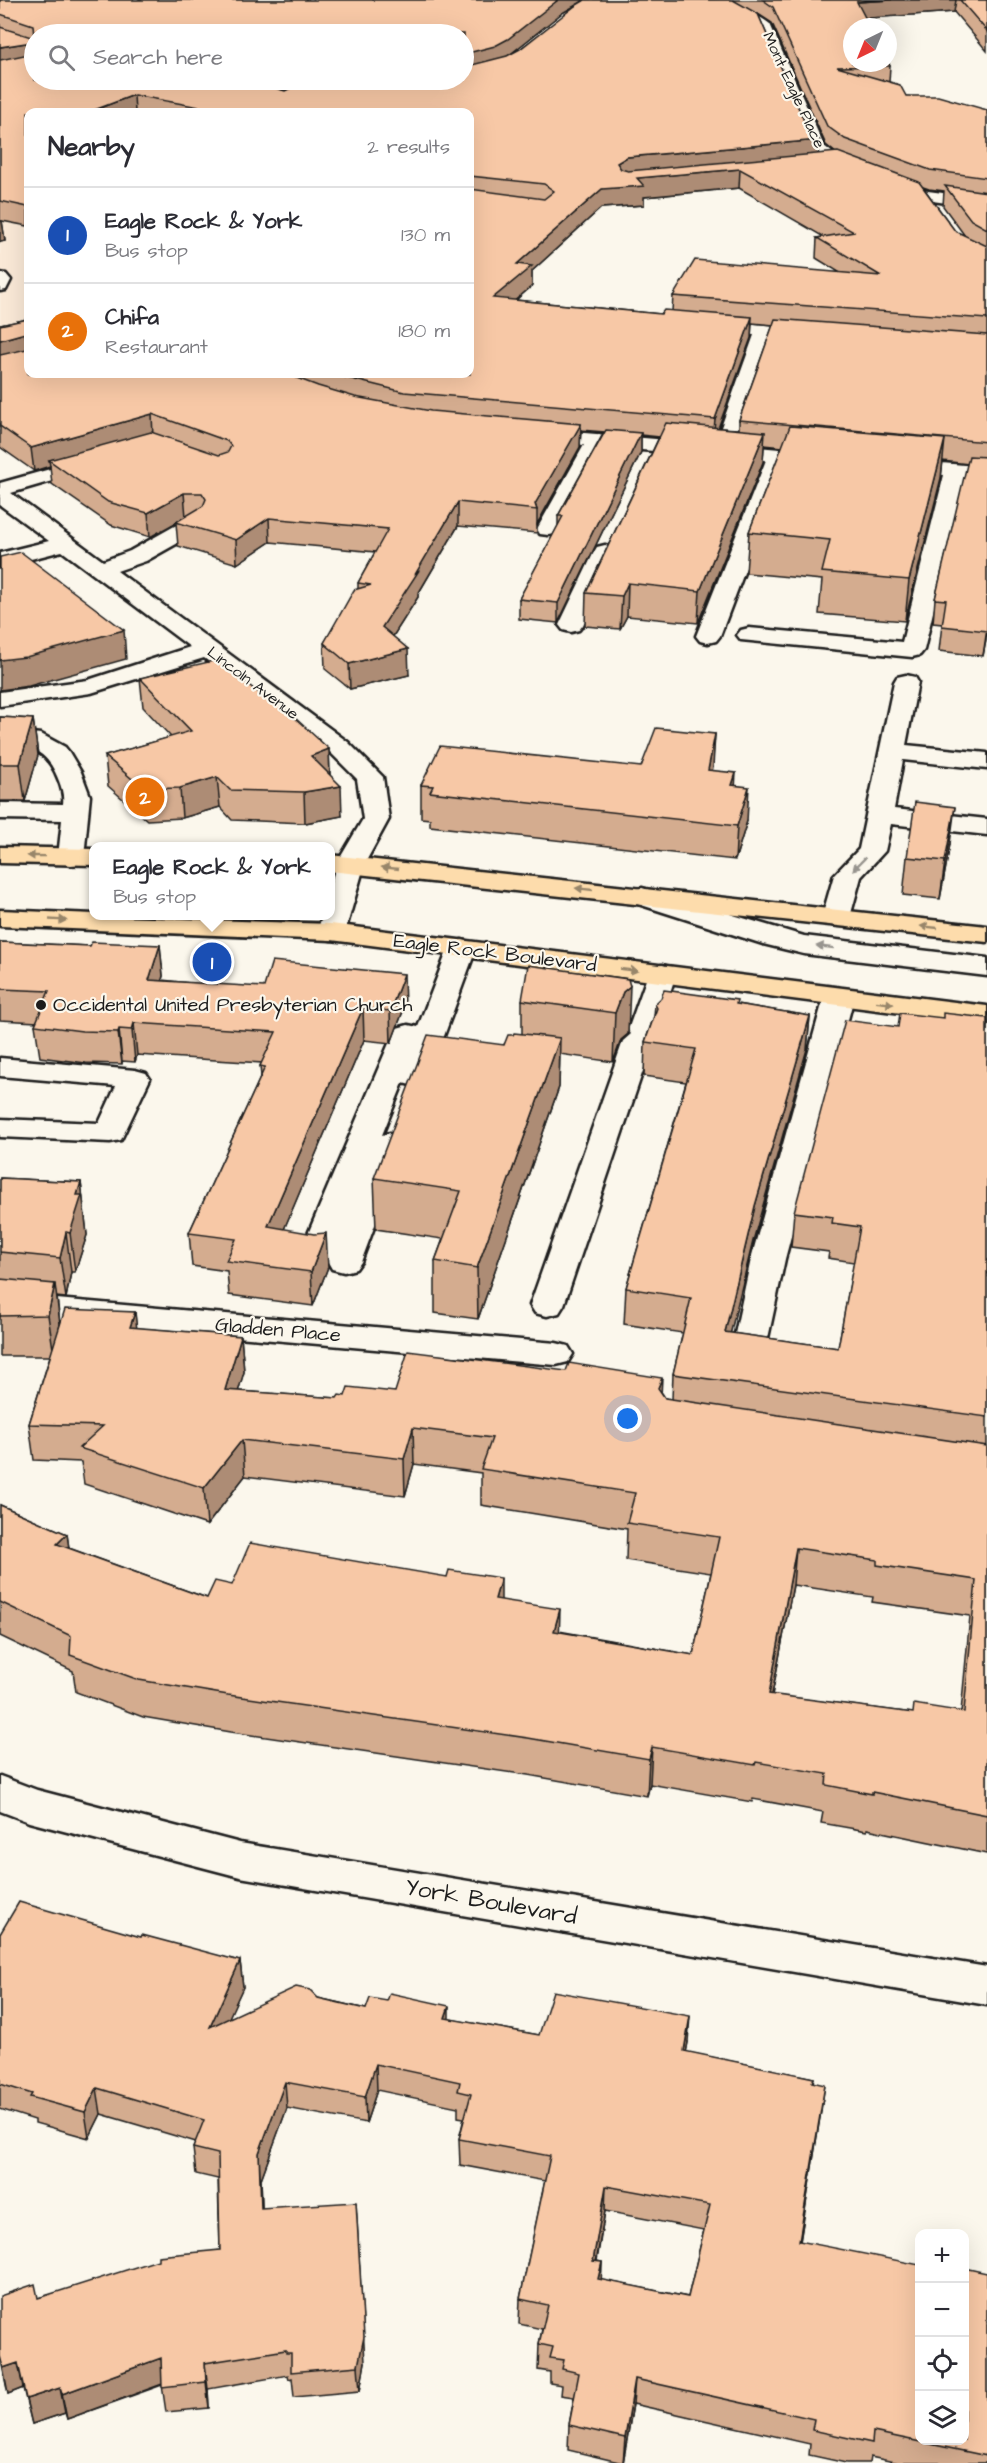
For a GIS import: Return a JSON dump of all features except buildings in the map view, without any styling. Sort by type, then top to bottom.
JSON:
[{"type":"main road","points":[[0,855],[82,857]]},
{"type":"main road","points":[[341,863],[987,934]]},
{"type":"main road","name":"Eagle Rock Boulevard","points":[[0,918],[331,932],[987,1016]]},
{"type":"street","name":"Mont Eagle Place","points":[[695,0],[741,12],[765,27],[817,148],[838,164],[925,196],[987,204]]},
{"type":"street","points":[[815,166],[838,164]]},
{"type":"street","points":[[925,196],[937,212]]},
{"type":"street","points":[[0,278],[2,280],[0,286]]},
{"type":"street","points":[[696,326],[835,336]]},
{"type":"street","points":[[723,451],[765,330]]},
{"type":"street","points":[[513,433],[838,460]]},
{"type":"street","points":[[548,529],[597,440]]},
{"type":"street","points":[[646,466],[656,445]]},
{"type":"street","points":[[708,636],[778,455]]},
{"type":"street","points":[[0,490],[110,458]]},
{"type":"street","points":[[873,463],[987,473]]},
{"type":"street","points":[[749,635],[912,650],[956,470]]},
{"type":"street","name":"Lincoln Avenue","points":[[0,495],[339,747],[370,777],[376,819],[341,863],[335,904]]},
{"type":"street","points":[[100,570],[138,556],[195,524]]},
{"type":"street","points":[[571,625],[616,530]]},
{"type":"street","points":[[0,560],[65,544]]},
{"type":"street","points":[[0,699],[19,694],[45,695],[75,690],[208,649]]},
{"type":"street","points":[[836,917],[848,875],[872,851],[906,682]]},
{"type":"street","points":[[0,737],[32,739],[56,752],[69,772],[76,796],[82,857]]},
{"type":"street","points":[[892,751],[987,761]]},
{"type":"street","points":[[0,811],[76,812]]},
{"type":"street","points":[[880,815],[987,827]]},
{"type":"street","points":[[642,896],[773,938],[804,945],[987,967]]},
{"type":"street","name":"Lincoln Avenue","points":[[331,932],[333,920]]},
{"type":"street","points":[[330,1259],[454,948]]},
{"type":"street","points":[[548,1305],[662,974]]},
{"type":"street","points":[[750,1344],[768,1259],[839,997]]},
{"type":"street","points":[[0,1067],[135,1079],[110,1133],[0,1128]]},
{"type":"street","name":"Gladden Place","points":[[0,1305],[556,1354]]},
{"type":"street","name":"York Boulevard","points":[[0,1793],[29,1805],[240,1860],[987,1986]]},
{"type":"shaded area","points":[[24,81],[24,90],[32,90],[29,108],[24,108],[24,319],[0,324],[0,82]]},
{"type":"place","name":"Chifa","points":[[145,797]]},
{"type":"place","name":"Eagle Rock & York","points":[[212,962]]},
{"type":"place","name":"Occidental United Presbyterian Church","points":[[41,1005]]}]
